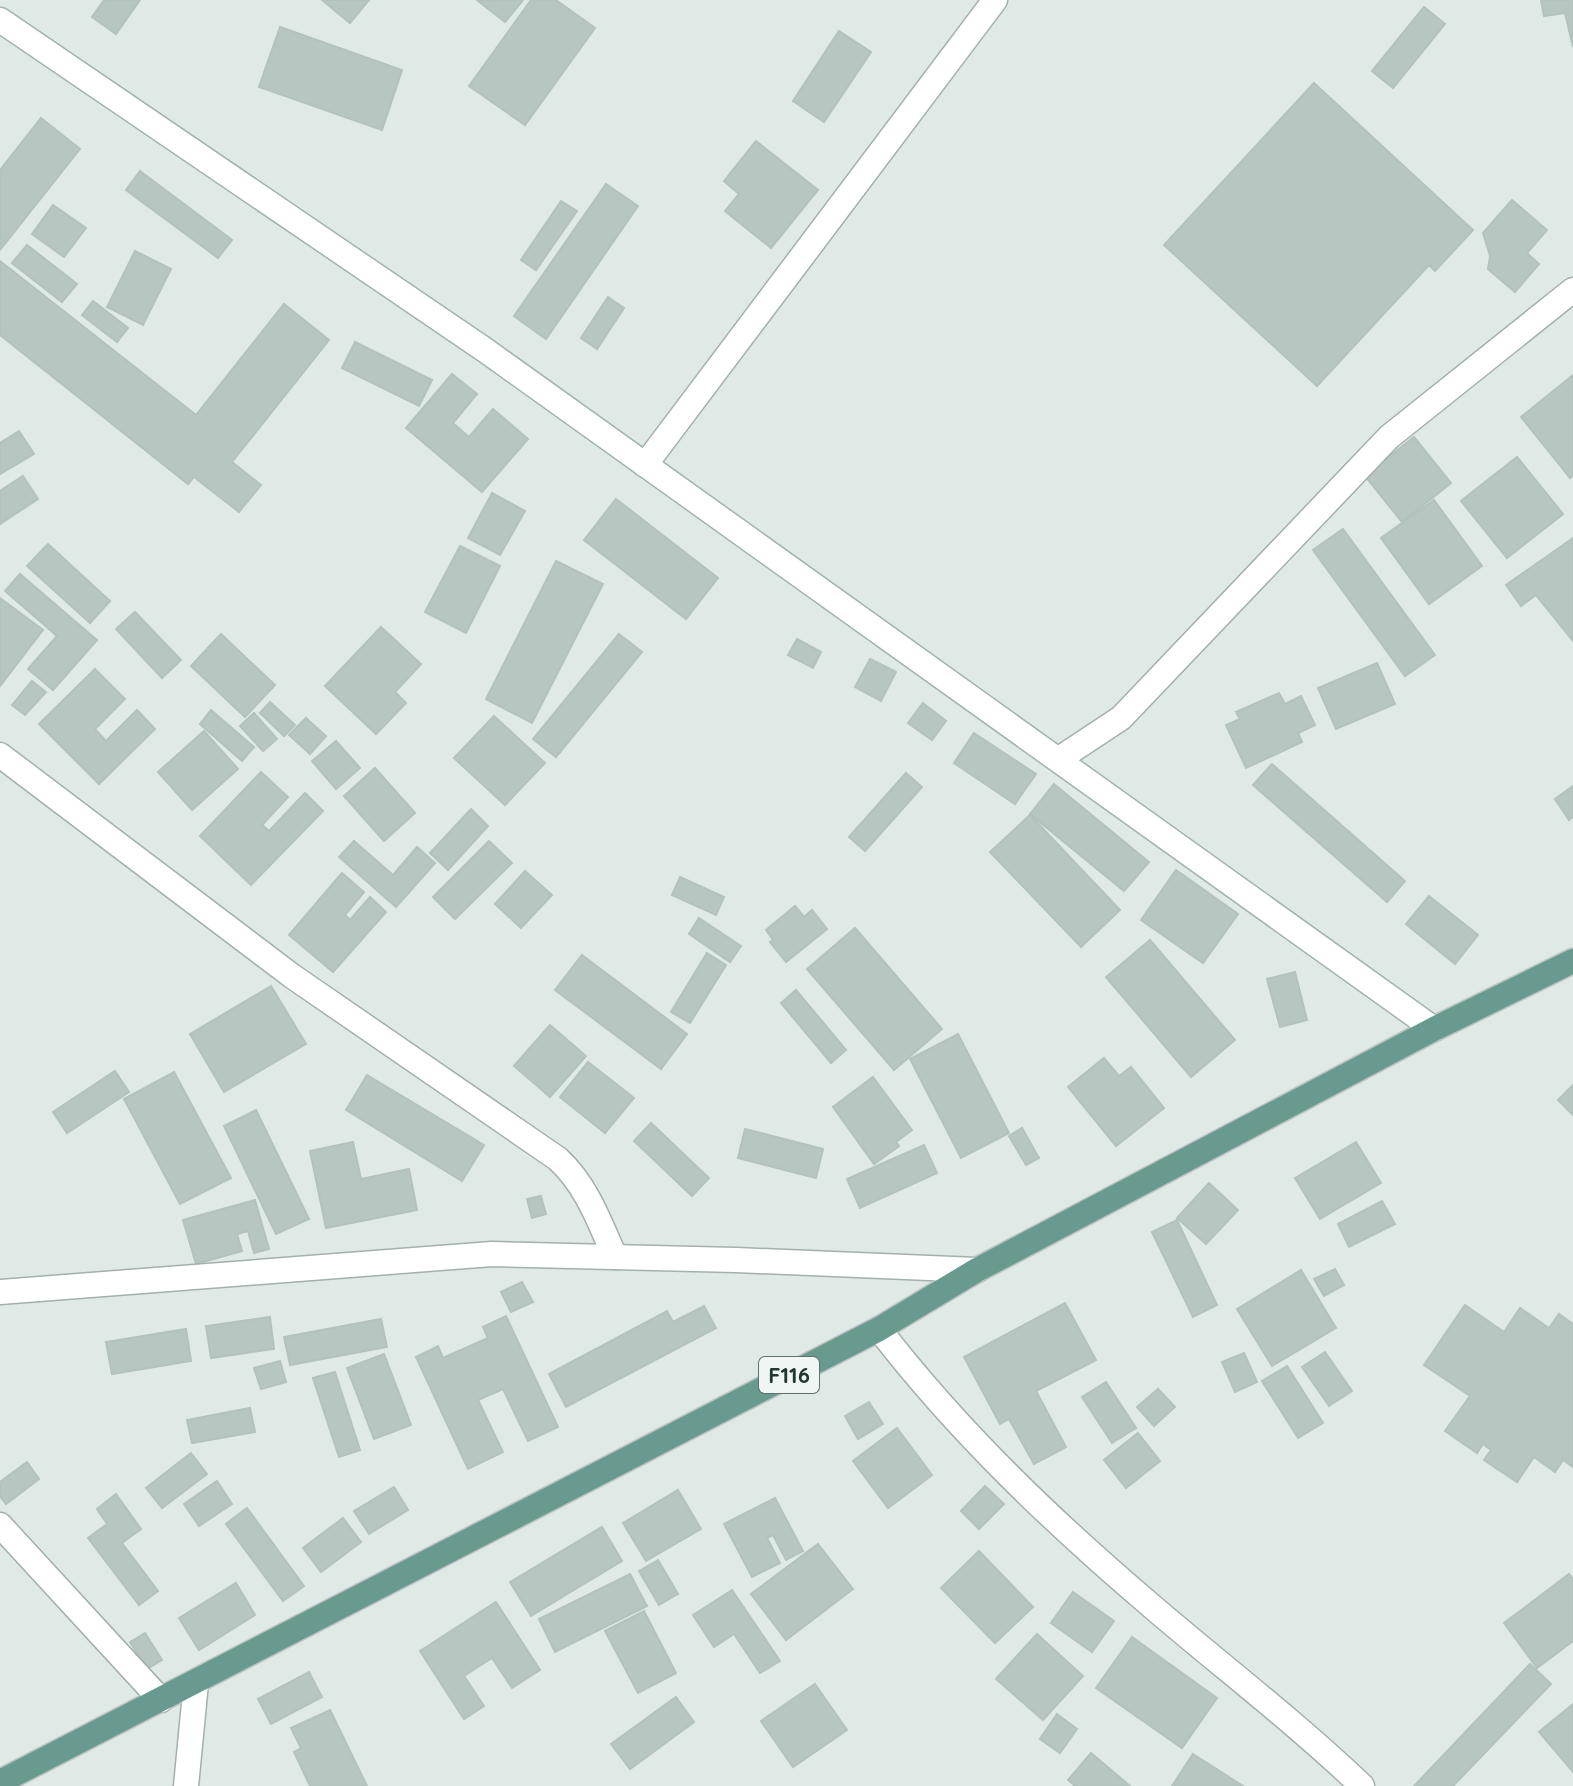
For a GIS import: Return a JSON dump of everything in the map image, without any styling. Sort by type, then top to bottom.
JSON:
[{"type":"main road","name":"F116","points":[[0,1782],[879,1329],[977,1270],[1434,1029],[1573,961]]},
{"type":"street","points":[[645,465],[995,0]]},
{"type":"street","points":[[0,20],[485,350],[1434,1029]]},
{"type":"street","points":[[1059,759],[1121,718],[1389,437],[1573,290]]},
{"type":"street","points":[[0,755],[292,976],[558,1159],[574,1174],[586,1192],[615,1257]]},
{"type":"street","points":[[0,1292],[492,1254],[977,1270]]},
{"type":"street","points":[[879,1329],[926,1388],[1011,1477],[1153,1607],[1311,1737],[1362,1786]]},
{"type":"street","points":[[0,1525],[161,1700]]},
{"type":"street","points":[[186,1786],[196,1683]]},
{"type":"building","points":[[104,0],[140,0],[116,34],[92,17]]},
{"type":"building","points":[[322,0],[369,0],[350,23]]},
{"type":"building","points":[[477,0],[523,0],[505,22]]},
{"type":"building","points":[[531,0],[556,0],[595,28],[525,125],[469,86]]},
{"type":"building","points":[[1541,0],[1573,0],[1573,47],[1565,13],[1544,16]]},
{"type":"building","points":[[1424,7],[1445,24],[1393,88],[1372,71]]},
{"type":"building","points":[[280,27],[402,70],[382,130],[259,87]]},
{"type":"building","points":[[839,31],[871,52],[824,122],[793,101]]},
{"type":"building","points":[[1314,83],[1473,230],[1435,271],[1429,265],[1317,386],[1164,245]]},
{"type":"building","points":[[41,118],[80,149],[0,250],[0,170]]},
{"type":"building","points":[[756,141],[818,190],[771,248],[725,211],[739,194],[724,181]]},
{"type":"building","points":[[140,171],[232,240],[218,258],[126,190]]},
{"type":"building","points":[[606,184],[638,206],[546,339],[514,316]]},
{"type":"building","points":[[1512,200],[1547,230],[1527,253],[1539,264],[1515,292],[1488,269],[1490,256],[1483,233]]},
{"type":"building","points":[[561,201],[577,211],[536,270],[521,260]]},
{"type":"building","points":[[53,205],[86,228],[64,257],[32,234]]},
{"type":"building","points":[[27,245],[77,284],[62,302],[12,263]]},
{"type":"building","points":[[135,251],[171,269],[143,325],[107,307]]},
{"type":"building","points":[[0,261],[196,415],[284,304],[329,340],[232,462],[261,485],[239,512],[194,477],[188,484],[0,335]]},
{"type":"building","points":[[608,297],[624,308],[597,349],[581,338]]},
{"type":"building","points":[[93,301],[128,328],[117,342],[82,315]]},
{"type":"building","points":[[355,342],[432,380],[419,406],[342,368]]},
{"type":"building","points":[[452,374],[477,394],[453,423],[469,437],[493,409],[528,439],[482,492],[406,428]]},
{"type":"building","points":[[1573,375],[1573,476],[1570,478],[1521,417]]},
{"type":"building","points":[[19,431],[34,454],[0,474],[0,443]]},
{"type":"building","points":[[1414,437],[1451,483],[1402,522],[1365,476]]},
{"type":"building","points":[[1517,457],[1563,514],[1507,558],[1461,501]]},
{"type":"building","points":[[23,476],[38,499],[0,524],[0,491]]},
{"type":"building","points":[[492,493],[525,511],[500,555],[468,538]]},
{"type":"building","points":[[616,499],[718,578],[686,619],[584,540]]},
{"type":"building","points":[[1434,500],[1482,566],[1429,604],[1381,538]]},
{"type":"building","points":[[1343,529],[1435,655],[1405,676],[1313,550]]},
{"type":"building","points":[[1573,538],[1573,641],[1536,595],[1521,606],[1506,585]]},
{"type":"building","points":[[48,544],[110,601],[90,623],[27,566]]},
{"type":"building","points":[[460,546],[500,566],[466,633],[425,612]]},
{"type":"building","points":[[556,561],[603,584],[532,723],[486,699]]},
{"type":"building","points":[[20,574],[97,640],[53,690],[28,669],[57,636],[5,591]]},
{"type":"building","points":[[0,598],[43,630],[0,686]]},
{"type":"building","points":[[135,612],[181,660],[162,678],[116,629]]},
{"type":"building","points":[[381,627],[421,664],[395,692],[406,703],[376,734],[325,686]]},
{"type":"building","points":[[221,634],[275,685],[245,717],[191,666]]},
{"type":"building","points":[[619,634],[642,652],[556,757],[533,739]]},
{"type":"building","points":[[797,639],[821,652],[813,668],[788,655]]},
{"type":"building","points":[[870,659],[896,672],[881,701],[855,687]]},
{"type":"building","points":[[1377,663],[1395,704],[1336,729],[1318,688]]},
{"type":"building","points":[[95,669],[125,699],[95,729],[106,741],[137,710],[155,729],[99,784],[39,724]]},
{"type":"building","points":[[32,681],[46,692],[25,715],[12,705]]},
{"type":"building","points":[[1279,693],[1285,704],[1301,696],[1315,725],[1298,733],[1302,742],[1246,768],[1226,725],[1240,719],[1236,712]]},
{"type":"building","points":[[270,702],[295,725],[284,736],[260,713]]},
{"type":"building","points":[[923,703],[946,721],[932,740],[908,723]]},
{"type":"building","points":[[211,710],[254,747],[242,761],[200,724]]},
{"type":"building","points":[[254,713],[277,739],[263,751],[240,726]]},
{"type":"building","points":[[494,716],[545,763],[505,805],[454,758]]},
{"type":"building","points":[[306,718],[326,736],[310,754],[289,735]]},
{"type":"building","points":[[204,731],[238,769],[192,810],[158,772]]},
{"type":"building","points":[[974,733],[1036,774],[1015,804],[954,763]]},
{"type":"building","points":[[336,741],[360,768],[336,789],[312,761]]},
{"type":"building","points":[[1272,764],[1405,881],[1387,902],[1253,785]]},
{"type":"building","points":[[375,768],[415,813],[384,841],[344,796]]},
{"type":"building","points":[[261,772],[288,797],[262,825],[269,831],[305,793],[323,811],[251,885],[200,836]]},
{"type":"building","points":[[906,773],[922,787],[865,851],[849,837]]},
{"type":"building","points":[[1054,784],[1149,862],[1124,891],[1030,814]]},
{"type":"building","points":[[1573,786],[1573,817],[1569,820],[1555,799]]},
{"type":"building","points":[[471,809],[488,826],[448,870],[430,853]]},
{"type":"building","points":[[1030,815],[1120,910],[1081,947],[990,852]]},
{"type":"building","points":[[354,841],[393,875],[417,847],[435,863],[396,907],[339,857]]},
{"type":"building","points":[[489,841],[512,863],[455,919],[433,897]]},
{"type":"building","points":[[1176,870],[1238,914],[1203,963],[1141,920]]},
{"type":"building","points":[[525,871],[552,895],[521,928],[495,904]]},
{"type":"building","points":[[342,873],[364,892],[345,915],[350,920],[370,897],[386,912],[333,972],[289,935]]},
{"type":"building","points":[[680,877],[724,897],[716,915],[672,895]]},
{"type":"building","points":[[1429,896],[1478,935],[1455,964],[1406,924]]},
{"type":"building","points":[[795,906],[804,917],[812,910],[827,929],[786,962],[770,942],[773,940],[766,930]]},
{"type":"building","points":[[699,918],[741,946],[730,962],[689,934]]},
{"type":"building","points":[[855,928],[942,1029],[894,1070],[807,969]]},
{"type":"building","points":[[1150,940],[1235,1040],[1191,1077],[1106,977]]},
{"type":"building","points":[[707,953],[726,965],[690,1023],[671,1012]]},
{"type":"building","points":[[582,955],[687,1034],[661,1069],[555,990]]},
{"type":"building","points":[[1295,972],[1307,1020],[1280,1027],[1267,979]]},
{"type":"building","points":[[271,986],[306,1044],[224,1092],[190,1034]]},
{"type":"building","points":[[796,990],[846,1050],[831,1063],[781,1003]]},
{"type":"building","points":[[550,1025],[586,1056],[550,1097],[514,1066]]},
{"type":"building","points":[[958,1034],[1009,1133],[961,1158],[910,1059]]},
{"type":"building","points":[[1104,1058],[1119,1076],[1131,1067],[1164,1108],[1116,1146],[1068,1087]]},
{"type":"building","points":[[588,1062],[634,1098],[605,1133],[560,1097]]},
{"type":"building","points":[[115,1071],[129,1092],[67,1133],[53,1112]]},
{"type":"building","points":[[174,1072],[231,1178],[180,1204],[124,1099]]},
{"type":"building","points":[[367,1075],[484,1145],[462,1181],[346,1110]]},
{"type":"building","points":[[873,1077],[912,1130],[896,1142],[899,1146],[874,1164],[833,1107]]},
{"type":"building","points":[[1573,1085],[1573,1115],[1558,1100]]},
{"type":"building","points":[[256,1110],[309,1219],[276,1234],[224,1126]]},
{"type":"building","points":[[651,1123],[709,1178],[692,1196],[634,1141]]},
{"type":"building","points":[[1022,1128],[1039,1158],[1026,1165],[1009,1136]]},
{"type":"building","points":[[745,1129],[823,1149],[816,1178],[738,1158]]},
{"type":"building","points":[[353,1142],[361,1179],[409,1169],[417,1210],[326,1228],[310,1151]]},
{"type":"building","points":[[1356,1142],[1381,1183],[1320,1219],[1295,1178]]},
{"type":"building","points":[[924,1145],[937,1173],[860,1208],[847,1179]]},
{"type":"building","points":[[1209,1183],[1238,1210],[1206,1244],[1177,1218]]},
{"type":"building","points":[[541,1196],[546,1214],[532,1218],[527,1199]]},
{"type":"building","points":[[255,1200],[269,1249],[254,1253],[248,1231],[237,1234],[242,1251],[196,1264],[183,1220]]},
{"type":"building","points":[[1382,1201],[1395,1224],[1349,1247],[1338,1224]]},
{"type":"building","points":[[1177,1220],[1217,1305],[1193,1317],[1152,1232]]},
{"type":"building","points":[[1335,1269],[1344,1285],[1324,1296],[1314,1279]]},
{"type":"building","points":[[1301,1270],[1336,1328],[1272,1366],[1237,1309]]},
{"type":"building","points":[[522,1282],[533,1302],[511,1312],[501,1292]]},
{"type":"building","points":[[1065,1303],[1096,1360],[1036,1391],[1066,1447],[1034,1464],[1009,1419],[1000,1424],[964,1357]]},
{"type":"building","points":[[1465,1305],[1504,1332],[1520,1308],[1549,1328],[1559,1314],[1573,1324],[1573,1467],[1563,1460],[1555,1472],[1534,1457],[1517,1482],[1484,1460],[1491,1450],[1483,1444],[1477,1453],[1445,1431],[1470,1396],[1424,1365]]},
{"type":"building","points":[[704,1306],[716,1328],[566,1407],[549,1374],[667,1311],[673,1322]]},
{"type":"building","points":[[506,1316],[558,1427],[528,1441],[503,1389],[478,1400],[503,1452],[468,1469],[416,1357],[438,1346],[443,1358],[488,1338],[483,1327]]},
{"type":"building","points":[[270,1317],[274,1349],[211,1358],[206,1326]]},
{"type":"building","points":[[381,1319],[387,1347],[290,1365],[284,1337]]},
{"type":"building","points":[[186,1329],[191,1361],[112,1374],[106,1342]]},
{"type":"building","points":[[1325,1352],[1352,1391],[1329,1406],[1302,1367]]},
{"type":"building","points":[[1244,1353],[1257,1382],[1235,1392],[1222,1362]]},
{"type":"building","points":[[384,1354],[411,1425],[374,1439],[347,1368]]},
{"type":"building","points":[[280,1361],[286,1382],[261,1389],[254,1368]]},
{"type":"building","points":[[1287,1366],[1323,1423],[1298,1438],[1262,1381]]},
{"type":"building","points":[[335,1372],[360,1450],[339,1457],[313,1378]]},
{"type":"building","points":[[1106,1382],[1136,1428],[1112,1443],[1082,1397]]},
{"type":"building","points":[[1158,1389],[1175,1407],[1154,1426],[1137,1407]]},
{"type":"building","points":[[869,1402],[883,1424],[858,1439],[845,1416]]},
{"type":"building","points":[[250,1408],[255,1432],[192,1443],[187,1420]]},
{"type":"building","points":[[897,1428],[932,1475],[888,1508],[853,1461]]},
{"type":"building","points":[[1138,1433],[1160,1461],[1126,1488],[1104,1460]]},
{"type":"building","points":[[191,1453],[207,1474],[162,1508],[146,1488]]},
{"type":"building","points":[[27,1462],[39,1479],[6,1504],[0,1496],[0,1482]]},
{"type":"building","points":[[217,1481],[232,1504],[199,1526],[184,1504]]},
{"type":"building","points":[[985,1486],[1004,1504],[979,1529],[961,1511]]},
{"type":"building","points":[[394,1487],[408,1510],[369,1534],[354,1511]]},
{"type":"building","points":[[678,1490],[701,1529],[646,1561],[623,1523]]},
{"type":"building","points":[[116,1494],[141,1529],[122,1543],[158,1591],[139,1605],[88,1538],[107,1524],[97,1509]]},
{"type":"building","points":[[775,1498],[803,1551],[786,1560],[773,1535],[767,1538],[780,1563],[752,1577],[724,1524]]},
{"type":"building","points":[[247,1508],[304,1586],[283,1601],[226,1524]]},
{"type":"building","points":[[343,1518],[361,1542],[321,1572],[303,1548]]},
{"type":"building","points":[[602,1527],[622,1561],[531,1616],[510,1582]]},
{"type":"building","points":[[818,1544],[853,1589],[786,1640],[751,1594]]},
{"type":"building","points":[[979,1551],[1033,1607],[995,1643],[941,1588]]},
{"type":"building","points":[[658,1560],[678,1594],[659,1605],[639,1571]]},
{"type":"building","points":[[630,1574],[647,1606],[555,1652],[539,1619]]},
{"type":"building","points":[[1569,1574],[1573,1579],[1573,1641],[1537,1668],[1504,1623]]},
{"type":"building","points":[[236,1583],[255,1615],[199,1650],[179,1618]]},
{"type":"building","points":[[732,1590],[780,1661],[760,1673],[734,1634],[714,1647],[693,1615]]},
{"type":"building","points":[[1073,1592],[1114,1621],[1092,1652],[1051,1623]]},
{"type":"building","points":[[496,1602],[540,1670],[512,1688],[492,1658],[464,1676],[484,1706],[464,1719],[420,1651]]},
{"type":"building","points":[[644,1611],[676,1673],[638,1693],[605,1631]]},
{"type":"building","points":[[145,1633],[162,1660],[147,1669],[130,1642]]},
{"type":"building","points":[[1037,1634],[1083,1676],[1043,1720],[996,1679]]},
{"type":"building","points":[[1132,1637],[1217,1698],[1182,1748],[1096,1688]]},
{"type":"building","points":[[1530,1664],[1551,1684],[1453,1786],[1414,1786]]},
{"type":"building","points":[[309,1672],[322,1697],[271,1724],[258,1699]]},
{"type":"building","points":[[815,1684],[847,1730],[793,1767],[761,1721]]},
{"type":"building","points":[[676,1697],[694,1722],[630,1769],[611,1744]]},
{"type":"building","points":[[1573,1704],[1573,1772],[1539,1732]]},
{"type":"building","points":[[330,1710],[367,1786],[310,1786],[294,1752],[301,1748],[291,1728]]},
{"type":"building","points":[[1057,1714],[1077,1729],[1060,1753],[1040,1739]]},
{"type":"building","points":[[1091,1753],[1130,1786],[1075,1786],[1068,1780]]},
{"type":"building","points":[[1193,1754],[1243,1786],[1172,1786]]}]
